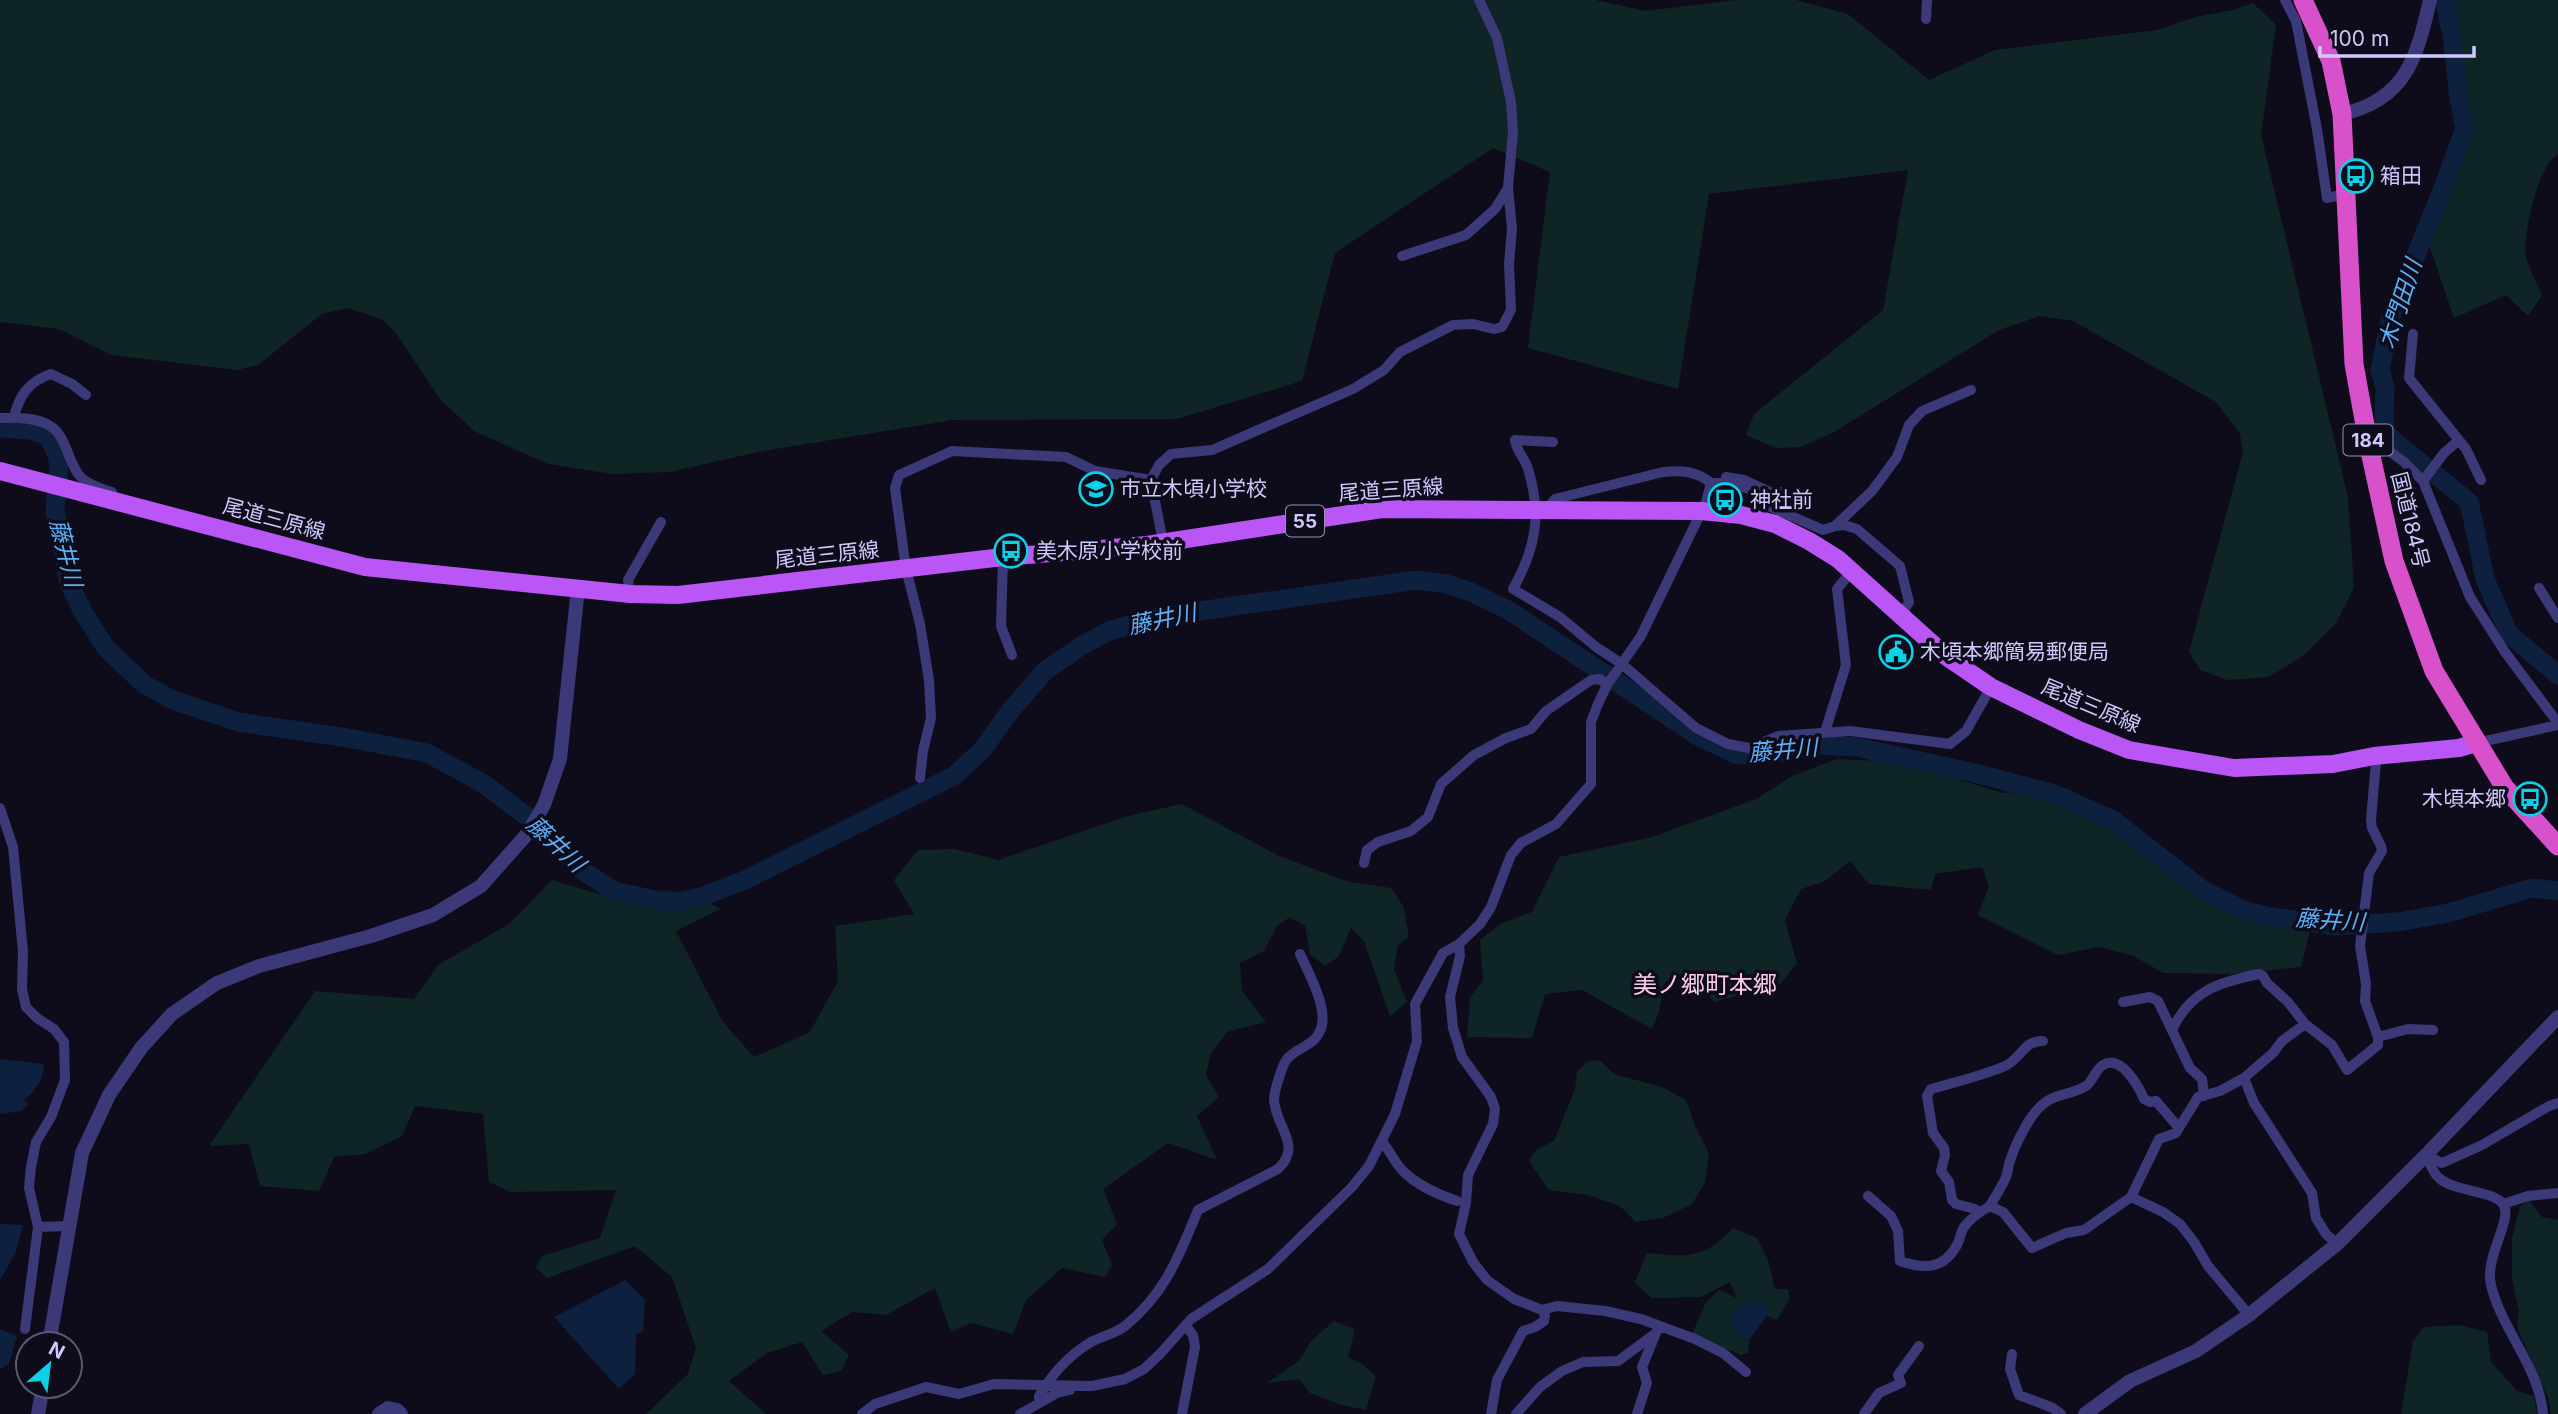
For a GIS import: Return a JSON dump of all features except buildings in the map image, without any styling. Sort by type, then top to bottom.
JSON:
[{"type":"highway","name":"国道184号","points":[[2303,0],[2331,61],[2342,114],[2354,364],[2394,561],[2434,671],[2505,788],[2555,844]]},
{"type":"main road","name":"尾道三原線","points":[[0,471],[365,567],[630,594],[678,595],[1003,557],[1163,542],[1382,509],[1701,511],[1741,515],[1775,524],[1809,541],[1851,572],[1947,657],[1991,687],[2078,730],[2129,750],[2234,768],[2333,764],[2374,756],[2459,748],[2476,743]]},
{"type":"street","points":[[1163,542],[1152,480],[1159,465],[1171,454],[1212,450],[1353,389],[1384,370],[1400,352],[1453,325],[1473,324],[1494,329],[1502,327],[1511,310],[1508,188],[1513,132],[1511,102],[1497,38],[1479,0]]},
{"type":"street","points":[[1926,19],[1927,0]]},
{"type":"street","points":[[2285,0],[2296,21],[2327,198],[2346,194]]},
{"type":"street","points":[[2342,114],[2358,111],[2399,84],[2416,57],[2429,3]]},
{"type":"street","points":[[1402,256],[1466,235],[1495,209],[1508,188]]},
{"type":"street","points":[[2413,334],[2409,378],[2466,449],[2482,480]]},
{"type":"street","points":[[14,417],[25,390],[38,379],[51,374],[72,384],[86,395]]},
{"type":"street","points":[[1835,526],[1872,491],[1897,457],[1909,425],[1922,411],[1971,390]]},
{"type":"street","points":[[0,418],[14,417],[51,426],[60,435],[80,477],[101,489],[205,516],[208,526]]},
{"type":"street","points":[[1553,442],[1515,440],[1527,464],[1541,509],[1528,562],[1513,589],[1560,617],[1596,647],[1622,664],[1696,728],[1728,744],[1749,748],[1778,736],[1850,731],[1950,744],[1966,731],[1991,687]]},
{"type":"street","points":[[2423,481],[2444,453],[2458,441]]},
{"type":"street","points":[[2368,442],[2385,449],[2404,462],[2423,481],[2470,597],[2505,652],[2558,724],[2476,743]]},
{"type":"street","points":[[920,778],[931,718],[920,624],[906,569],[895,488],[899,475],[952,451],[1066,457],[1095,471],[1152,480]]},
{"type":"street","points":[[1541,509],[1555,499],[1680,470],[1701,475],[1711,483],[1753,490],[1771,507],[1823,530],[1844,525],[1857,529],[1899,566],[1909,602],[1901,616]]},
{"type":"street","points":[[862,1414],[875,1404],[926,1387],[959,1394],[994,1384],[1081,1386],[1104,1385],[1125,1379],[1144,1369],[1191,1319],[1268,1269],[1352,1187],[1369,1166],[1395,1114],[1418,1041],[1415,1004],[1443,953],[1459,944],[1480,924],[1491,906],[1511,855],[1521,843],[1556,824],[1591,784],[1591,722],[1607,685],[1641,636],[1701,511],[1711,483],[1721,477],[1744,480],[1772,493],[1783,492]]},
{"type":"street","points":[[630,594],[628,580],[661,522]]},
{"type":"street","points":[[1003,557],[1001,626],[1012,654]]},
{"type":"street","points":[[1825,732],[1846,665],[1837,589],[1851,572]]},
{"type":"street","points":[[51,1330],[82,1153],[109,1095],[141,1048],[172,1014],[217,983],[259,966],[371,936],[433,915],[481,886],[516,848],[544,804],[561,759],[578,588]]},
{"type":"street","points":[[2539,588],[2558,618]]},
{"type":"street","points":[[1363,863],[1367,850],[1378,842],[1411,831],[1428,817],[1441,784],[1474,755],[1506,738],[1531,729],[1546,711],[1591,680],[1600,679],[1607,685]]},
{"type":"street","points":[[2172,1030],[2181,1010],[2204,992],[2227,980],[2259,974],[2288,1002],[2305,1024],[2332,1045],[2347,1070],[2378,1045],[2378,1037],[2365,1001],[2366,984],[2360,946],[2369,873],[2382,851],[2371,820],[2374,756]]},
{"type":"street","points":[[0,808],[13,847],[23,952],[22,989],[26,1007],[54,1029],[64,1042],[65,1080],[51,1117],[36,1142],[31,1167],[29,1188],[38,1227],[26,1329]]},
{"type":"street","points":[[1459,944],[1461,956],[1450,997],[1453,1028],[1462,1057],[1491,1097],[1495,1109],[1493,1124],[1457,1200],[1459,1234],[1473,1262],[1488,1280],[1514,1299],[1542,1310],[1557,1306],[1605,1311],[1641,1319],[1658,1329],[1723,1353],[1746,1372]]},
{"type":"street","points":[[1039,1402],[1039,1396],[1062,1362],[1091,1342],[1123,1328],[1161,1291],[1178,1259],[1198,1210],[1278,1169],[1287,1161],[1291,1150],[1274,1102],[1275,1092],[1286,1059],[1310,1043],[1321,1031],[1321,1007],[1300,954]]},
{"type":"street","points":[[2123,1002],[2150,997],[2158,1001],[2190,1068],[2202,1079],[2204,1096]]},
{"type":"street","points":[[2085,1414],[2130,1381],[2196,1351],[2249,1315],[2337,1244],[2558,1017]]},
{"type":"street","points":[[1990,1206],[2003,1212],[2032,1248],[2066,1233],[2084,1230],[2131,1197],[2159,1139],[2176,1133],[2198,1097],[2220,1091],[2244,1078],[2273,1053],[2282,1041],[2305,1024]]},
{"type":"street","points":[[2378,1037],[2408,1029],[2433,1030]]},
{"type":"street","points":[[1979,1213],[1952,1200],[1949,1182],[1941,1171],[1944,1148],[1933,1133],[1927,1096],[1931,1089],[2005,1066],[2020,1057],[2034,1040],[2043,1041]]},
{"type":"street","points":[[1868,1196],[1891,1216],[1898,1231],[1900,1261],[1918,1267],[1933,1265],[1948,1259],[1963,1228],[1990,1206],[2007,1177],[2017,1143],[2040,1106],[2055,1096],[2089,1084],[2106,1063],[2116,1064],[2125,1070],[2137,1084],[2144,1099],[2156,1101],[2179,1128]]},
{"type":"street","points":[[2244,1078],[2259,1113],[2312,1193],[2316,1218],[2326,1234],[2337,1244]]},
{"type":"street","points":[[2437,1166],[2482,1145],[2558,1103]]},
{"type":"street","points":[[1382,1142],[1403,1171],[1443,1196],[1457,1200]]},
{"type":"street","points":[[2426,1155],[2437,1166],[2440,1179],[2471,1192],[2487,1194],[2503,1204],[2506,1221],[2491,1258],[2491,1287],[2500,1311],[2525,1357],[2538,1391],[2543,1414]]},
{"type":"street","points":[[1459,1234],[1466,1203],[1468,1175]]},
{"type":"street","points":[[2503,1204],[2528,1196],[2558,1193]]},
{"type":"street","points":[[2131,1197],[2180,1224],[2208,1266],[2249,1315]]},
{"type":"street","points":[[38,1227],[68,1226]]},
{"type":"street","points":[[1491,1414],[1497,1380],[1523,1331],[1544,1321],[1542,1310]]},
{"type":"street","points":[[1182,1414],[1195,1347],[1193,1335],[1186,1326]]},
{"type":"street","points":[[1516,1414],[1540,1387],[1562,1371],[1583,1362],[1618,1361],[1658,1329]]},
{"type":"street","points":[[1637,1414],[1647,1382],[1642,1367],[1658,1329]]},
{"type":"street","points":[[1864,1414],[1879,1393],[1900,1384],[1898,1375],[1919,1346]]},
{"type":"street","points":[[2012,1354],[2010,1369],[2019,1395],[2053,1408],[2061,1414]]},
{"type":"street","points":[[1020,1414],[1057,1393],[1080,1389],[1081,1386]]},
{"type":"street","points":[[379,1414],[388,1408],[401,1414]]},
{"type":"green space","points":[[0,0],[1595,0],[1646,11],[1736,0],[1796,0],[1848,14],[1929,80],[1995,50],[2157,30],[2195,17],[2233,10],[2253,3],[2276,25],[2261,135],[2348,497],[2354,588],[2336,623],[2304,655],[2269,677],[2227,680],[2200,670],[2189,652],[2243,452],[2240,434],[2216,402],[2073,321],[2040,316],[1999,330],[1834,432],[1801,447],[1776,448],[1746,435],[1754,414],[1883,310],[1908,170],[1709,194],[1678,389],[1528,348],[1550,172],[1493,148],[1335,253],[1302,381],[1177,419],[952,420],[758,452],[670,472],[613,474],[548,464],[474,431],[440,399],[396,333],[381,319],[348,308],[322,314],[258,365],[237,370],[111,355],[59,329],[0,322]]},
{"type":"green space","points":[[2452,0],[2558,0],[2558,154],[2539,183],[2528,226],[2526,254],[2542,295],[2528,316],[2506,295],[2454,318],[2427,239],[2472,134],[2461,56],[2452,21]]},
{"type":"green space","points":[[1837,759],[1883,761],[1937,773],[2003,793],[2068,789],[2126,818],[2200,881],[2250,919],[2311,926],[2301,967],[2231,974],[2163,973],[2134,956],[2099,947],[2058,955],[1978,915],[1989,886],[1982,867],[1935,874],[1931,890],[1869,884],[1850,861],[1825,881],[1801,889],[1785,920],[1797,963],[1780,984],[1714,1002],[1693,975],[1665,982],[1659,1012],[1652,1029],[1582,990],[1545,994],[1532,1038],[1467,1037],[1470,997],[1483,981],[1480,940],[1500,924],[1532,912],[1559,857],[1652,837],[1756,799],[1794,775]]},
{"type":"green space","points":[[1182,804],[1279,856],[1349,882],[1391,888],[1403,906],[1409,937],[1398,945],[1394,969],[1407,1002],[1390,1016],[1364,941],[1351,928],[1338,957],[1325,966],[1310,954],[1305,926],[1290,917],[1277,926],[1264,951],[1240,963],[1242,991],[1266,1022],[1227,1032],[1210,1055],[1206,1075],[1219,1097],[1197,1116],[1217,1160],[1168,1143],[1103,1189],[1117,1224],[1102,1240],[1112,1265],[1105,1277],[1062,1268],[1026,1300],[1013,1334],[971,1323],[951,1332],[935,1288],[886,1315],[852,1312],[821,1331],[849,1355],[841,1371],[823,1375],[802,1342],[767,1353],[729,1381],[766,1414],[646,1414],[688,1374],[696,1348],[672,1277],[635,1246],[547,1278],[536,1267],[542,1256],[600,1238],[616,1190],[511,1192],[489,1182],[483,1114],[415,1106],[402,1136],[365,1154],[334,1157],[319,1191],[260,1186],[249,1144],[209,1146],[315,991],[414,999],[438,965],[509,924],[552,880],[622,901],[663,890],[693,894],[721,909],[676,931],[723,1022],[754,1057],[810,1032],[838,981],[835,926],[914,914],[894,880],[918,850],[955,849],[998,860],[1128,816]]},
{"type":"green space","points":[[1600,1060],[1614,1074],[1662,1087],[1686,1100],[1709,1153],[1705,1183],[1692,1204],[1663,1218],[1636,1222],[1620,1206],[1588,1195],[1549,1190],[1529,1161],[1536,1150],[1554,1141],[1575,1089],[1577,1072],[1587,1062]]},
{"type":"green space","points":[[2529,1200],[2542,1217],[2558,1220],[2558,1414],[2551,1414],[2548,1398],[2517,1327],[2519,1311],[2512,1278],[2512,1239],[2520,1206]]},
{"type":"green space","points":[[1733,1228],[1757,1238],[1769,1263],[1775,1289],[1788,1289],[1790,1298],[1777,1320],[1767,1316],[1766,1302],[1751,1303],[1737,1335],[1749,1340],[1748,1353],[1741,1355],[1692,1334],[1706,1302],[1719,1290],[1737,1298],[1730,1282],[1701,1297],[1651,1298],[1635,1282],[1647,1253],[1694,1254],[1713,1246]]},
{"type":"green space","points":[[1334,1321],[1355,1329],[1348,1357],[1364,1365],[1376,1377],[1366,1410],[1341,1405],[1310,1393],[1299,1379],[1267,1383],[1300,1360],[1310,1342]]},
{"type":"green space","points":[[2459,1325],[2487,1332],[2491,1362],[2517,1391],[2534,1396],[2537,1414],[2401,1414],[2413,1341],[2424,1327]]},
{"type":"water","points":[[0,1059],[44,1064],[38,1084],[24,1100],[29,1104],[21,1111],[0,1114]]},
{"type":"water","points":[[0,1224],[23,1225],[15,1254],[0,1280]]},
{"type":"water","points":[[625,1280],[645,1300],[643,1332],[636,1334],[635,1374],[619,1389],[554,1317]]},
{"type":"water","points":[[1751,1302],[1766,1302],[1767,1316],[1749,1340],[1737,1335],[1732,1324],[1733,1311]]},
{"type":"water","points":[[0,1329],[14,1335],[14,1346],[9,1364],[0,1369]]},
{"type":"waterway","name":"木門田川","points":[[2444,0],[2452,35],[2465,128],[2390,319],[2380,369],[2385,388],[2384,423],[2388,436],[2469,502],[2485,579],[2509,634],[2558,675]]},
{"type":"waterway","name":"藤井川","points":[[0,428],[31,430],[48,436],[59,465],[55,511],[69,583],[83,612],[106,648],[145,685],[173,700],[238,722],[427,753],[484,784],[546,831],[578,868],[614,891],[669,903],[701,897],[745,880],[954,776],[983,749],[1011,710],[1045,671],[1081,646],[1109,631],[1158,617],[1417,580],[1447,584],[1471,592],[1510,611],[1698,736],[1735,754],[1756,756],[1821,745],[1856,747],[1975,773],[2054,794],[2113,820],[2203,890],[2246,911],[2337,926],[2398,922],[2448,913],[2532,888],[2558,891]]},
{"type":"place","name":"箱田","points":[[2356,176]]},
{"type":"place","name":"市立木頃小学校","points":[[1096,489]]},
{"type":"place","name":"神社前","points":[[1725,500]]},
{"type":"place","name":"美木原小学校前","points":[[1011,551]]},
{"type":"place","name":"木頃本郷簡易郵便局","points":[[1896,652]]},
{"type":"place","name":"木頃本郷","points":[[2530,799]]},
{"type":"district","name":"美ノ郷町本郷","points":[[1705,985]]}]
